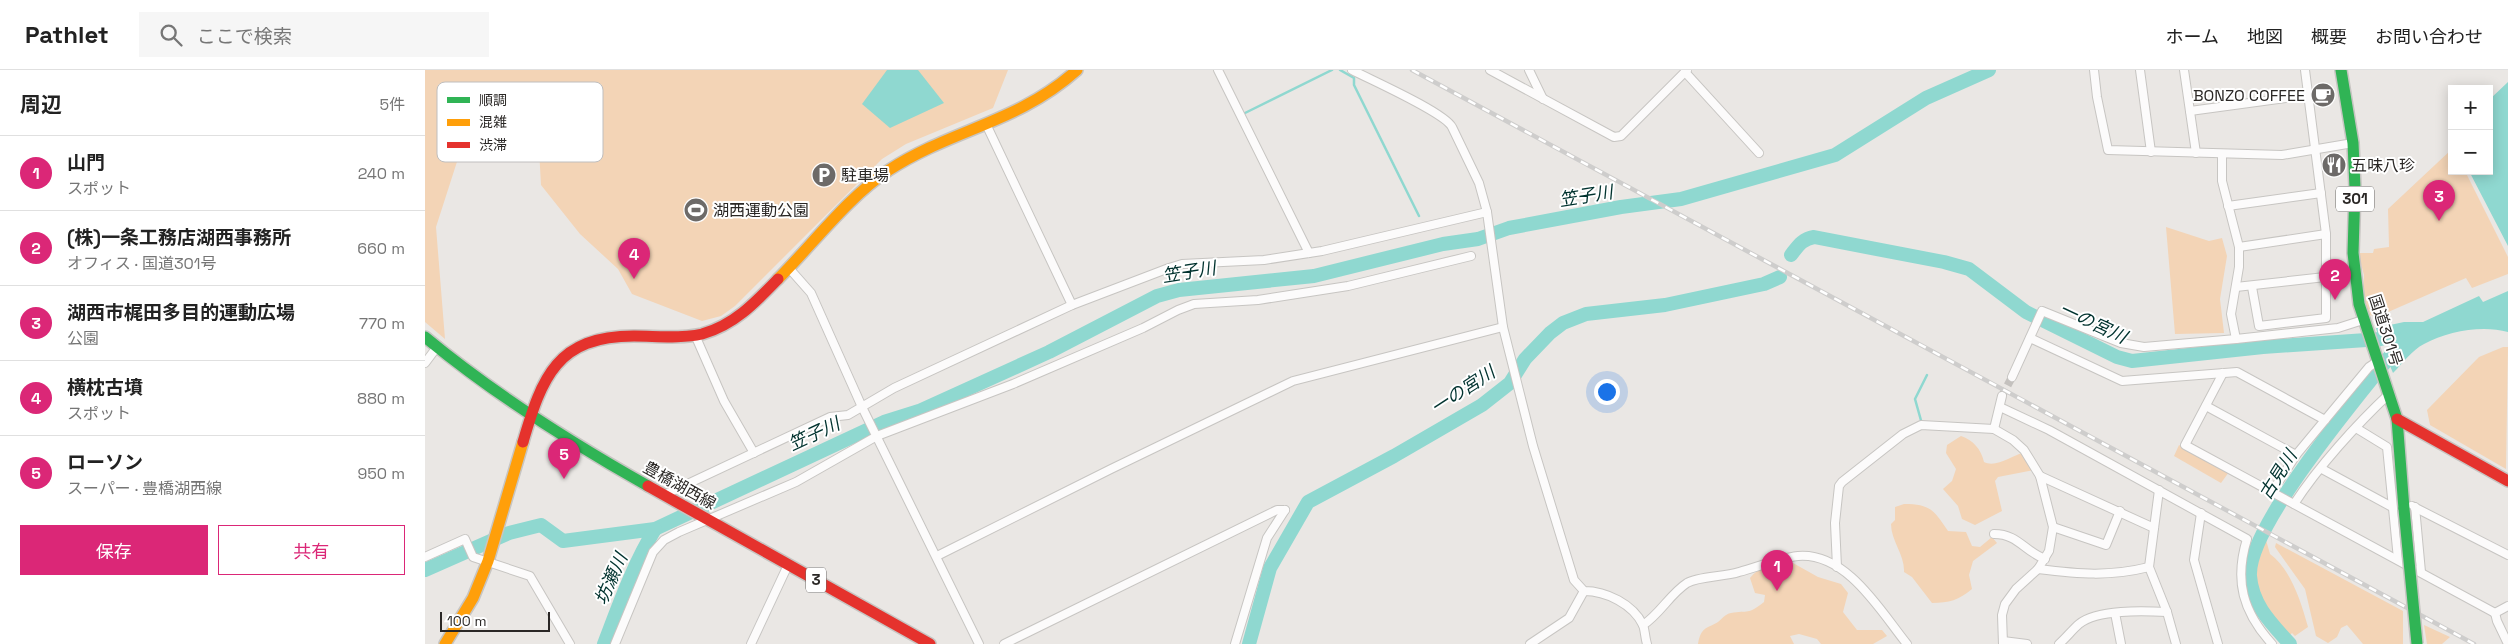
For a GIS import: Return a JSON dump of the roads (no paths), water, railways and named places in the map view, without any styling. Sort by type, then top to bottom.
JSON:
[{"type":"main road","points":[[446,644],[473,598],[488,561],[529,416],[547,375],[565,356],[584,342],[602,337],[695,335],[722,326],[738,318],[889,170],[911,156],[1038,100],[1077,70]]},
{"type":"main road","name":"国道301号","points":[[2341,70],[2353,143],[2355,188],[2353,253],[2359,324],[2373,346],[2397,419],[2410,507],[2417,644]]},
{"type":"main road","name":"豊橋湖西線","points":[[425,337],[529,416],[668,497],[930,644]]},
{"type":"main road","points":[[2397,419],[2508,482]]},
{"type":"street","points":[[1218,70],[1309,254]]},
{"type":"street","points":[[1351,70],[1449,121],[1479,183],[1487,212],[1503,327],[1514,374],[1533,446],[1574,580],[1584,591],[1596,591],[1609,596],[1627,607],[1643,625],[1647,644]]},
{"type":"street","points":[[1490,70],[1614,137],[1621,136],[1686,71],[1759,153]]},
{"type":"street","points":[[1529,70],[1543,99]]},
{"type":"street","points":[[2094,70],[2097,97],[2108,150],[2221,155],[2282,155],[2353,143]]},
{"type":"street","points":[[2140,70],[2151,152]]},
{"type":"street","points":[[2185,70],[2196,153]]},
{"type":"street","points":[[2252,287],[2259,326],[2326,318],[2326,234],[2305,70]]},
{"type":"street","points":[[2190,111],[2308,95]]},
{"type":"street","points":[[986,124],[1072,304]]},
{"type":"street","points":[[2221,155],[2222,181],[2239,247],[2236,287],[2231,314],[2236,339]]},
{"type":"street","points":[[2228,206],[2321,193]]},
{"type":"street","points":[[668,497],[830,417],[848,415],[863,409],[893,388],[1072,304],[1182,264],[1264,260],[1309,254],[1487,212]]},
{"type":"street","points":[[2239,247],[2326,234]]},
{"type":"street","points":[[615,644],[653,552],[664,540],[706,517],[797,482],[877,436],[1013,384],[1193,304],[1258,300],[1348,286],[1471,256]]},
{"type":"street","points":[[788,267],[811,293],[863,409],[979,644]]},
{"type":"street","points":[[2236,287],[2252,287],[2325,276]]},
{"type":"street","points":[[2012,377],[2042,311],[2121,343],[2144,347],[2236,339],[2359,324]]},
{"type":"street","points":[[937,556],[1293,381],[1503,327]]},
{"type":"street","points":[[695,335],[724,401],[754,453]]},
{"type":"street","points":[[2030,338],[2122,382],[2237,372],[2325,420]]},
{"type":"street","points":[[425,363],[437,347]]},
{"type":"street","points":[[2272,492],[2296,455],[2325,420],[2369,367],[2379,363]]},
{"type":"street","points":[[2223,373],[2185,445],[2495,613],[2508,644]]},
{"type":"street","points":[[2293,503],[2356,428],[2390,393]]},
{"type":"street","points":[[1994,429],[2002,396]]},
{"type":"street","points":[[2206,406],[2296,455]]},
{"type":"street","points":[[2000,407],[2049,430],[2247,539],[2242,555],[2242,593],[2255,622],[2272,644]]},
{"type":"street","points":[[1837,567],[1835,523],[1839,486],[1842,482],[1897,438],[1921,425],[1994,429],[2024,450],[2040,476],[2053,527],[2049,550],[2045,559],[2005,604],[2002,622],[2003,643],[2027,644]]},
{"type":"street","points":[[2356,428],[2387,447],[2398,559]]},
{"type":"street","points":[[2322,469],[2392,507]]},
{"type":"street","points":[[2040,476],[2154,528]]},
{"type":"street","points":[[2159,490],[2149,567],[2167,612],[2176,644]]},
{"type":"street","points":[[2410,507],[2508,556]]},
{"type":"street","points":[[2410,507],[2421,572]]},
{"type":"street","points":[[1004,644],[1277,510],[1285,510],[1267,538],[1235,644]]},
{"type":"street","points":[[2053,527],[2106,545],[2120,511]]},
{"type":"street","points":[[2201,513],[2194,560],[2218,644]]},
{"type":"street","points":[[1994,534],[2010,535],[2033,554],[2045,559]]},
{"type":"street","points":[[425,557],[465,539],[473,557],[530,576],[570,644]]},
{"type":"street","points":[[1643,625],[1651,620],[1676,592],[1689,582],[1725,576],[1798,556],[1807,556],[1837,567],[1856,580],[1907,644]]},
{"type":"street","points":[[751,644],[788,565]]},
{"type":"street","points":[[2038,569],[2083,574],[2120,574],[2149,567]]},
{"type":"street","points":[[1530,644],[1569,618],[1584,591]]},
{"type":"street","points":[[2495,613],[2508,606]]},
{"type":"street","points":[[2065,642],[2087,618],[2115,614],[2167,612]]},
{"type":"street","points":[[2115,614],[2121,644]]},
{"type":"water","points":[[887,70],[918,70],[944,103],[890,128],[862,104]]},
{"type":"water","points":[[2508,82],[2508,246],[2471,175],[2493,175],[2493,96]]},
{"type":"water","points":[[2508,291],[2508,332],[2487,329],[2465,330],[2433,339],[2412,353],[2393,373],[2388,361],[2396,352],[2397,343],[2380,341],[2376,328],[2404,322],[2423,322],[2479,296],[2483,302]]},
{"type":"waterway","points":[[1243,114],[1332,70]]},
{"type":"waterway","points":[[1340,70],[1354,78],[1354,85],[1419,216]]},
{"type":"waterway","name":"笠子川","points":[[425,570],[509,533],[541,525],[563,541],[655,529],[884,422],[919,411],[1049,352],[1157,296],[1179,290],[1314,276],[1443,244],[1478,239],[1509,228],[1621,207],[1681,199],[1835,155],[1926,98],[1989,70]]},
{"type":"waterway","name":"一の宮川","points":[[1791,255],[1803,241],[1814,237],[1944,262],[1969,269],[2026,312],[2117,357],[2132,361],[2263,347],[2381,339]]},
{"type":"waterway","name":"一の宮川","points":[[1249,644],[1270,568],[1308,502],[1394,456],[1482,405],[1510,383],[1525,359],[1550,333],[1563,323],[1586,314],[1665,305],[1764,284],[1780,277]]},
{"type":"waterway","name":"古見川","points":[[2290,644],[2264,613],[2255,596],[2250,576],[2254,553],[2288,490],[2339,420],[2404,339]]},
{"type":"waterway","points":[[1922,424],[1915,399],[1927,375]]},
{"type":"waterway","name":"坊瀬川","points":[[604,644],[633,571],[655,529]]},
{"type":"tunnel","points":[[2002,396],[2012,377]]},
{"type":"railway","points":[[1412,70],[2474,644]]},
{"type":"place","name":"BONZO COFFEE","points":[[2323,95]]},
{"type":"place","name":"五味八珍","points":[[2334,165]]},
{"type":"place","name":"駐車場","points":[[824,175]]},
{"type":"place","name":"湖西運動公園","points":[[696,210]]},
{"type":"place","name":"湖西市梶田多目的運動広場","points":[[2439,221]]},
{"type":"place","name":"横枕古墳","points":[[634,279]]},
{"type":"place","name":"(株)一条工務店湖西事務所","points":[[2335,300]]},
{"type":"place","name":"ローソン","points":[[564,479]]},
{"type":"place","name":"山門","points":[[1777,591]]}]
